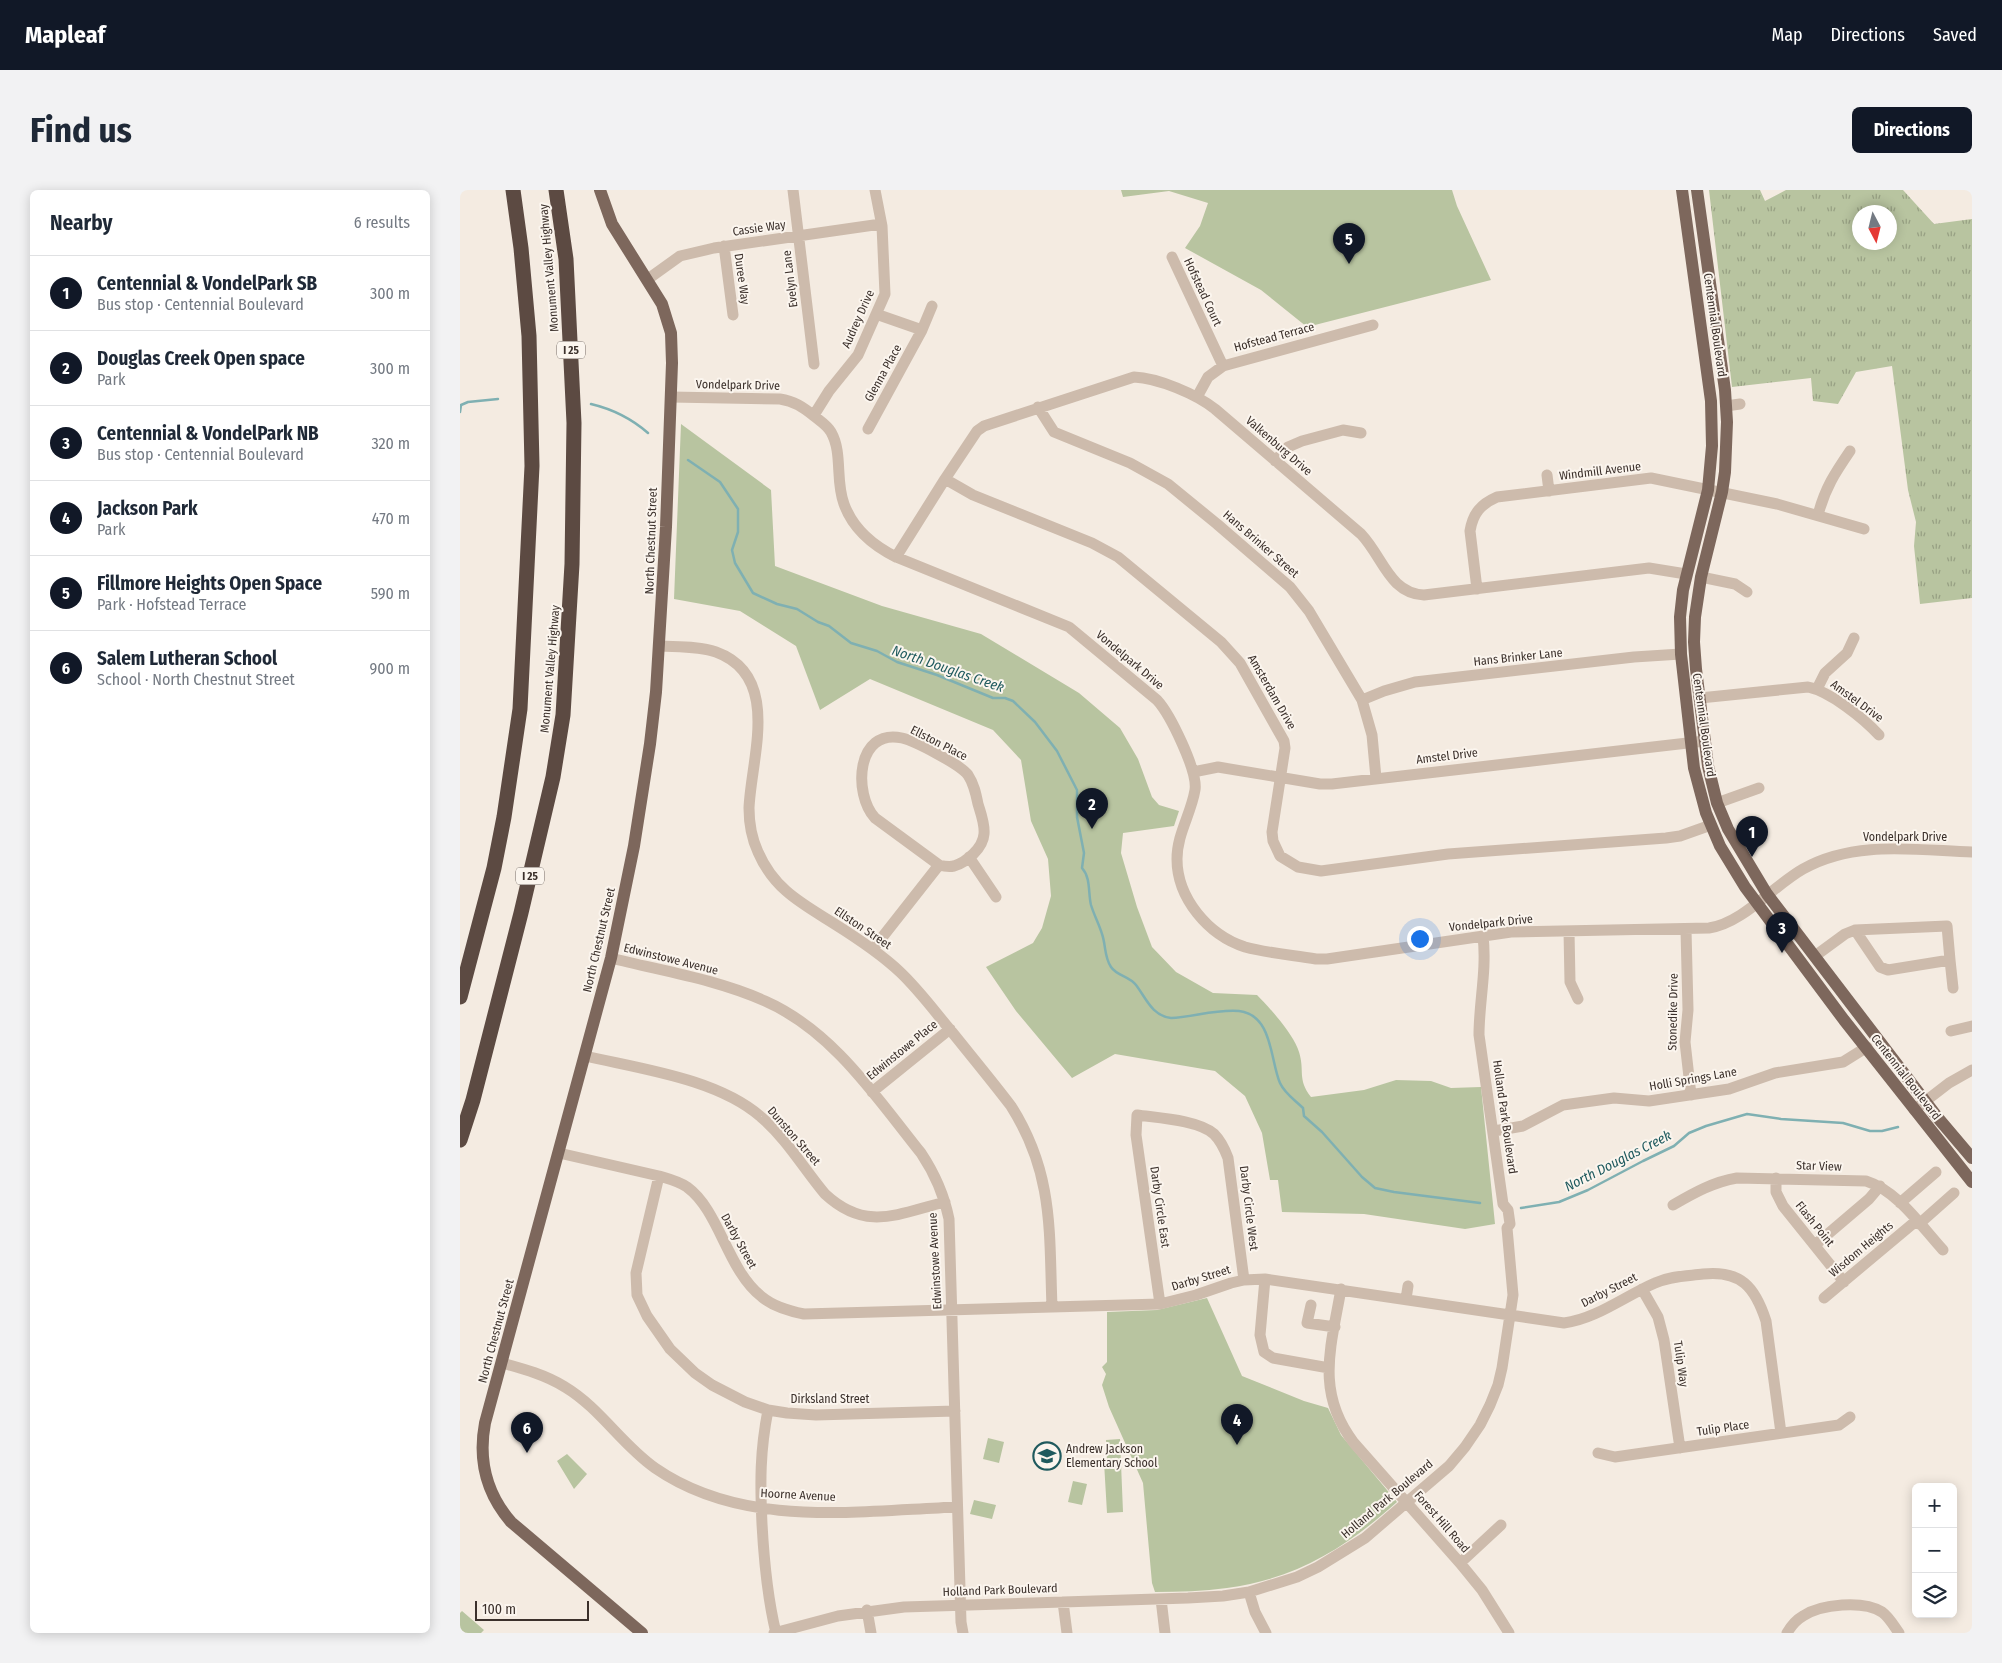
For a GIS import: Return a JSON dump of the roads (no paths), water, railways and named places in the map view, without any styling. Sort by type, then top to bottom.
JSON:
[{"type":"highway","points":[[460,996],[485,905],[504,817],[520,709],[532,466],[529,336],[521,248],[513,190]]},
{"type":"highway","name":"Monument Valley Highway","points":[[460,1140],[473,1100],[521,913],[552,777],[563,716],[572,564],[574,423],[566,259],[556,190]]},
{"type":"main road","name":"North Chestnut Street","points":[[600,190],[611,223],[648,279],[662,304],[670,328],[672,352],[660,646],[648,753],[634,846],[611,958],[482,1438],[482,1452],[485,1476],[495,1500],[511,1522],[642,1633]]},
{"type":"main road","name":"Centennial Boulevard","points":[[1682,190],[1711,401],[1712,446],[1708,490],[1686,574],[1680,616],[1680,654],[1690,742],[1700,794],[1710,825],[1734,870],[1756,903],[1916,1113],[1972,1182]]},
{"type":"main road","name":"Centennial Boulevard","points":[[1697,190],[1726,406],[1725,464],[1722,492],[1701,577],[1695,618],[1694,642],[1705,741],[1713,790],[1728,830],[1767,894],[1938,1118],[1970,1156]]},
{"type":"street","name":"Evelyn Lane","points":[[793,190],[814,364]]},
{"type":"street","name":"Audrey Drive","points":[[814,416],[829,391],[858,355],[885,294],[881,224],[875,190]]},
{"type":"street","name":"Cassie Way","points":[[648,279],[680,256],[724,246],[881,224]]},
{"type":"street","name":"Duree Way","points":[[724,246],[733,315]]},
{"type":"street","name":"Hofstead Court","points":[[1172,257],[1223,366]]},
{"type":"street","name":"Glenna Place","points":[[868,429],[922,330],[932,306]]},
{"type":"street","points":[[876,314],[922,330]]},
{"type":"street","name":"Hofstead Terrace","points":[[1197,397],[1208,377],[1223,366],[1373,325]]},
{"type":"street","name":"Valkenburg Drive","points":[[896,557],[977,431],[984,426],[1038,407],[1134,377],[1151,379],[1197,397],[1215,409],[1361,534],[1376,552],[1399,587],[1415,594],[1424,595],[1649,568],[1686,574]]},
{"type":"street","name":"Vondelpark Drive","points":[[670,397],[780,399],[796,403],[830,431],[833,438],[841,494],[848,513],[870,542],[896,557],[1069,627],[1162,706],[1193,772],[1195,789],[1178,845],[1177,860],[1181,884],[1186,897],[1200,917],[1220,934],[1232,941],[1255,949],[1316,959],[1327,959],[1511,932],[1686,930],[1717,927],[1733,920],[1793,875],[1832,856],[1854,851],[1883,849],[1972,852]]},
{"type":"street","points":[[1726,406],[1740,404]]},
{"type":"street","name":"Hans Brinker Street","points":[[1038,407],[1054,432],[1130,463],[1168,484],[1282,579],[1309,611],[1362,700],[1372,735],[1376,778]]},
{"type":"street","points":[[1275,461],[1288,448],[1302,441],[1343,430],[1361,433]]},
{"type":"street","points":[[1818,515],[1822,498],[1830,480],[1850,451]]},
{"type":"street","points":[[1547,475],[1548,491]]},
{"type":"street","name":"Windmill Avenue","points":[[1477,589],[1470,531],[1474,514],[1481,506],[1497,497],[1651,478],[1778,504],[1864,529]]},
{"type":"street","name":"Amsterdam Drive","points":[[945,479],[973,495],[1092,543],[1118,557],[1221,642],[1240,664],[1281,734],[1285,748],[1272,832],[1276,849],[1280,856],[1298,867],[1321,871],[1448,854],[1666,838],[1680,836],[1710,825]]},
{"type":"street","points":[[1701,577],[1735,584],[1747,592]]},
{"type":"street","points":[[1816,689],[1825,673],[1847,653],[1854,638]]},
{"type":"street","name":"Ellston Street","points":[[660,646],[701,649],[718,653],[733,662],[747,678],[756,695],[759,708],[749,807],[750,821],[757,850],[773,878],[796,901],[873,949],[900,973],[927,1000],[1020,1120],[1037,1159],[1048,1206],[1052,1307]]},
{"type":"street","name":"Hans Brinker Lane","points":[[1362,700],[1415,682],[1634,657],[1680,654]]},
{"type":"street","name":"Amstel Drive","points":[[1700,698],[1801,687],[1816,689],[1869,725],[1879,735]]},
{"type":"street","name":"Ellston Place","points":[[938,865],[868,811],[862,791],[862,770],[864,759],[869,749],[876,742],[885,739],[904,739],[959,766],[967,774],[973,783],[984,827],[982,842],[969,857]]},
{"type":"street","name":"Amstel Drive","points":[[1193,772],[1218,767],[1320,784],[1705,741]]},
{"type":"street","points":[[1717,803],[1759,788]]},
{"type":"street","points":[[873,949],[938,865],[953,866],[969,857],[996,897]]},
{"type":"street","points":[[1815,956],[1845,934],[1854,930],[1947,926],[1953,988]]},
{"type":"street","name":"Stonedike Drive","points":[[1686,930],[1688,1002],[1685,1042],[1691,1095]]},
{"type":"street","points":[[1854,930],[1880,967],[1884,969],[1950,960]]},
{"type":"street","points":[[1569,931],[1570,982],[1578,1000]]},
{"type":"street","name":"Holland Park Boulevard","points":[[775,1633],[868,1610],[961,1605],[1161,1599],[1223,1596],[1249,1592],[1297,1577],[1339,1556],[1366,1538],[1449,1466],[1470,1442],[1498,1385],[1511,1315],[1513,1282],[1507,1228],[1510,1224],[1508,1210],[1503,1204],[1479,1035],[1485,966],[1483,936]]},
{"type":"street","name":"Edwinstowe Avenue","points":[[611,958],[736,989],[766,1001],[794,1016],[834,1049],[872,1092],[921,1153],[939,1184],[949,1219],[957,1507],[964,1633]]},
{"type":"street","points":[[1951,1031],[1972,1026]]},
{"type":"street","name":"Edwinstowe Place","points":[[872,1092],[950,1030]]},
{"type":"street","name":"Holli Springs Lane","points":[[1494,1131],[1523,1126],[1563,1105],[1614,1098],[1649,1102],[1737,1087],[1775,1072],[1843,1062],[1866,1047]]},
{"type":"street","name":"Dunston Street","points":[[586,1056],[695,1082],[731,1096],[762,1118],[825,1194],[837,1205],[849,1212],[875,1218],[888,1217],[945,1202]]},
{"type":"street","points":[[1916,1113],[1926,1101],[1949,1083],[1972,1070]]},
{"type":"street","name":"Darby Circle West","points":[[1137,1115],[1182,1122],[1204,1128],[1220,1142],[1228,1158],[1244,1280]]},
{"type":"street","name":"Darby Circle East","points":[[1137,1115],[1136,1135],[1160,1304]]},
{"type":"street","name":"Darby Street","points":[[559,1153],[675,1180],[696,1194],[741,1275],[762,1298],[788,1310],[819,1315],[1160,1304],[1244,1280],[1265,1279],[1511,1315],[1558,1324],[1587,1317],[1665,1279],[1716,1272],[1736,1277],[1754,1292],[1766,1321],[1781,1433]]},
{"type":"street","points":[[1900,1203],[1936,1172]]},
{"type":"street","name":"Dirksland Street","points":[[658,1176],[635,1284],[642,1306],[670,1349],[695,1372],[728,1394],[768,1410],[804,1415],[955,1411]]},
{"type":"street","name":"Star View","points":[[1673,1205],[1717,1182],[1737,1178],[1866,1182],[1886,1190],[1943,1250]]},
{"type":"street","name":"Flash Point","points":[[1776,1178],[1778,1198],[1844,1282]]},
{"type":"street","points":[[1815,1245],[1869,1199],[1880,1186]]},
{"type":"street","name":"Wisdom Heights","points":[[1824,1298],[1954,1194]]},
{"type":"street","points":[[1265,1279],[1260,1335],[1264,1352],[1273,1358],[1329,1368]]},
{"type":"street","points":[[1406,1299],[1408,1286]]},
{"type":"street","name":"Forest Hill Road","points":[[1341,1289],[1329,1368],[1330,1396],[1344,1430],[1482,1590],[1505,1632]]},
{"type":"street","name":"Tulip Way","points":[[1642,1289],[1658,1317],[1664,1340],[1680,1448]]},
{"type":"street","points":[[1311,1305],[1307,1323],[1335,1327]]},
{"type":"street","name":"Hoorne Avenue","points":[[502,1364],[531,1371],[566,1387],[588,1404],[641,1456],[676,1481],[716,1498],[762,1508],[816,1512],[957,1507]]},
{"type":"street","points":[[768,1410],[760,1456],[764,1571],[775,1633]]},
{"type":"street","name":"Tulip Place","points":[[1598,1453],[1615,1457],[1680,1448],[1839,1425],[1850,1417]]},
{"type":"street","points":[[1460,1563],[1501,1525]]},
{"type":"street","points":[[1249,1592],[1255,1612],[1266,1633]]},
{"type":"street","points":[[1161,1599],[1165,1633]]},
{"type":"street","points":[[1063,1602],[1067,1633]]},
{"type":"street","points":[[1787,1633],[1793,1624],[1812,1611],[1853,1604],[1863,1605],[1883,1613],[1899,1633]]},
{"type":"street","points":[[868,1610],[871,1633]]},
{"type":"waterway","name":"North Douglas Creek","points":[[460,412],[461,405],[468,402],[498,399]]},
{"type":"waterway","name":"North Douglas Creek","points":[[591,404],[621,415],[648,433]]},
{"type":"waterway","name":"North Douglas Creek","points":[[688,460],[720,482],[738,509],[738,532],[732,550],[735,563],[753,593],[777,604],[797,609],[818,622],[829,626],[851,643],[877,651],[897,662],[937,675],[993,698],[1005,698],[1013,701],[1035,722],[1057,751],[1077,790],[1077,817],[1084,853],[1082,868],[1087,876],[1091,905],[1102,934],[1109,963],[1116,972],[1136,985],[1154,1010],[1164,1017],[1171,1018],[1230,1011],[1250,1014],[1264,1029],[1280,1083],[1290,1097],[1303,1108],[1304,1116],[1322,1132],[1362,1177],[1375,1188],[1480,1203]]},
{"type":"waterway","name":"North Douglas Creek","points":[[1521,1208],[1559,1202],[1588,1190],[1674,1146],[1689,1133],[1747,1114],[1781,1119],[1843,1123],[1870,1131],[1882,1131],[1898,1127]]},
{"type":"place","name":"Fillmore Heights Open Space","points":[[1349,264]]},
{"type":"place","name":"Douglas Creek Open space","points":[[1092,829]]},
{"type":"place","name":"Centennial & VondelPark SB","points":[[1752,857]]},
{"type":"place","name":"Centennial & VondelPark NB","points":[[1782,953]]},
{"type":"place","name":"Jackson Park","points":[[1237,1445]]},
{"type":"place","name":"Salem Lutheran School","points":[[527,1453]]},
{"type":"place","name":"Andrew Jackson Elementary School","points":[[1047,1456]]}]
